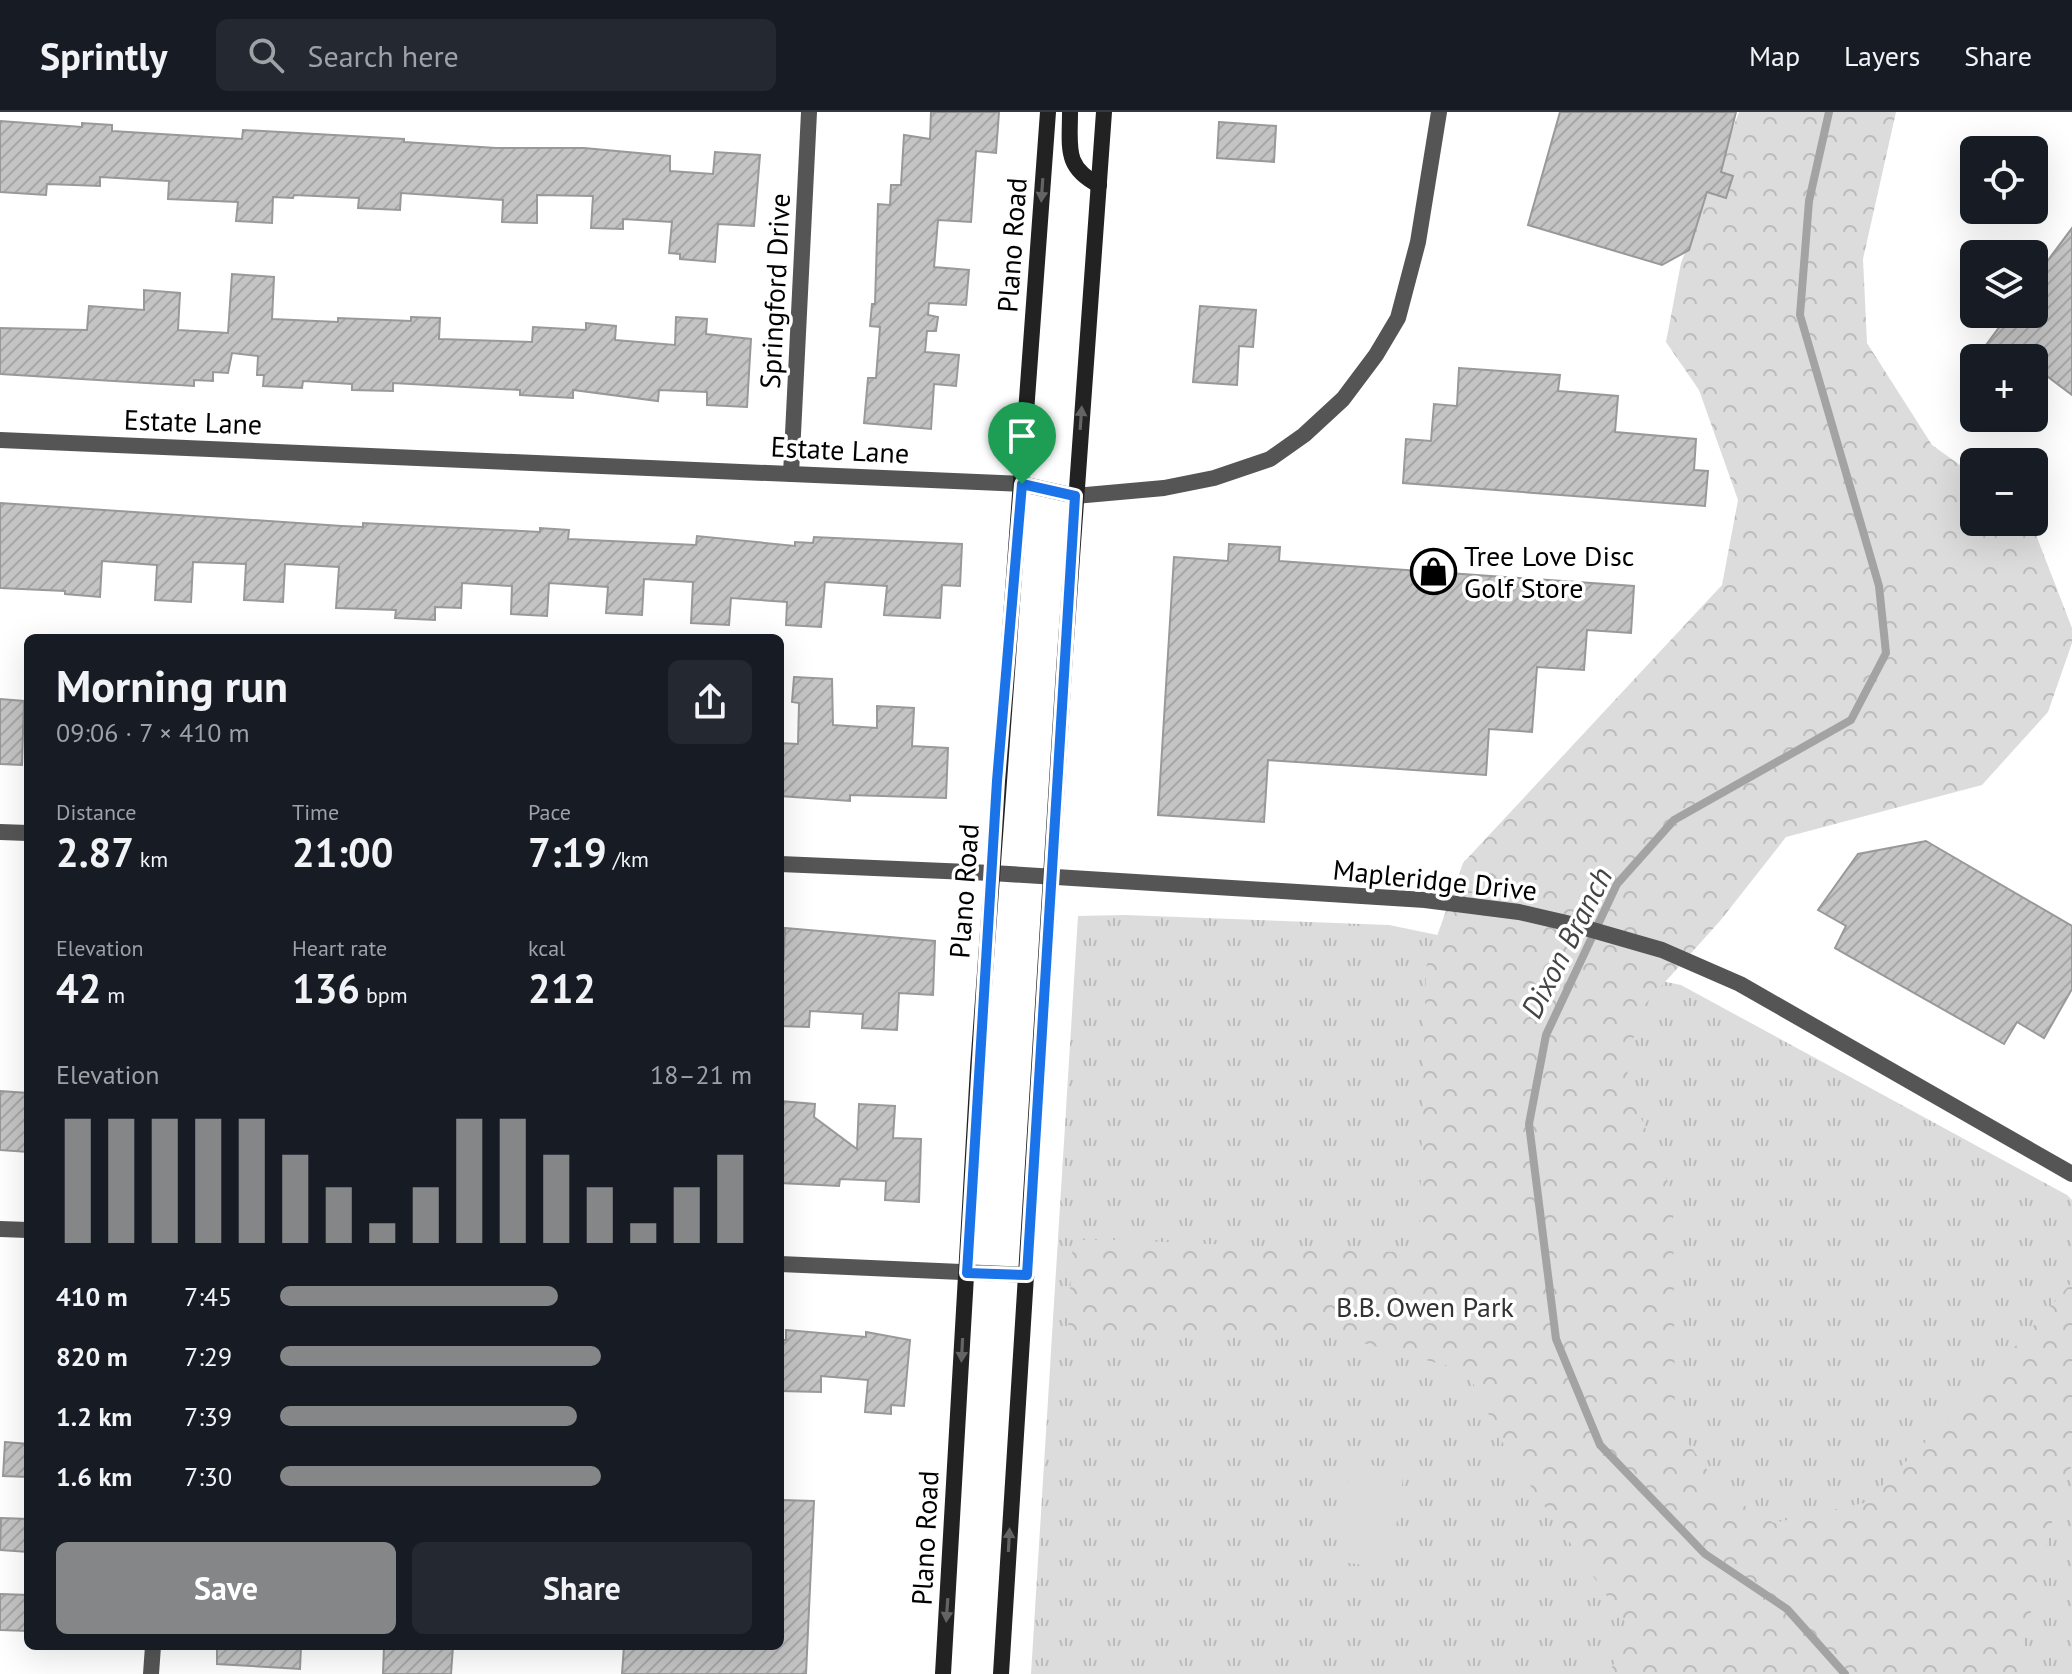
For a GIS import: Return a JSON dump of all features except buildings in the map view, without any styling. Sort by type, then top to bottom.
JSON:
[{"type":"main road","name":"Plano Road","points":[[943,1674],[992,873],[1048,112]]},
{"type":"main road","points":[[1070,112],[1070,155],[1078,174],[1099,185]]},
{"type":"main road","points":[[1001,1674],[1075,496],[1104,112]]},
{"type":"street","name":"Springford Drive","points":[[791,474],[809,112]]},
{"type":"street","name":"Estate Lane","points":[[0,440],[1022,484],[1075,496],[1164,488],[1214,478],[1256,464],[1304,435],[1343,399],[1398,318],[1418,242],[1439,112]]},
{"type":"street","points":[[0,832],[24,833]]},
{"type":"street","name":"Mapleridge Drive","points":[[784,864],[992,873],[1425,900],[1519,912],[1662,950],[1740,984],[2072,1174]]},
{"type":"street","points":[[0,1229],[24,1230]]},
{"type":"street","points":[[784,1264],[1027,1275]]},
{"type":"street","points":[[151,1674],[153,1650]]},
{"type":"green space","points":[[1739,112],[1896,112],[1863,259],[1867,343],[1932,445],[1960,465],[1960,536],[2036,536],[2072,628],[2072,643],[2048,712],[1982,785],[1786,837],[1720,921],[1638,1012],[1626,1082],[1673,1194],[1675,1424],[1724,1494],[1774,1523],[1864,1503],[1968,1400],[2072,1282],[2072,1466],[2062,1480],[2023,1645],[2022,1674],[1608,1674],[1632,1632],[1509,1455],[1467,1371],[1333,1335],[1068,1332],[1073,1238],[1419,1253],[1426,967],[1463,863],[1722,585],[1738,500],[1699,390],[1666,342],[1681,263]]},
{"type":"green space","name":"B.B. Owen Park","points":[[1078,916],[1389,925],[1681,985],[2067,1195],[2072,1200],[2072,1674],[1031,1674]]},
{"type":"green space","points":[[1350,1462],[1404,1470],[1390,1569],[1336,1561]]},
{"type":"waterway","name":"Dixon Branch","points":[[1829,112],[1809,201],[1800,315],[1879,586],[1886,653],[1851,720],[1674,820],[1617,884],[1546,1035],[1529,1124],[1556,1339],[1600,1445],[1705,1554],[1787,1609],[1845,1674]]},
{"type":"place","name":"Tree Love Disc Golf Store","points":[[1433,572]]},
{"type":"route","points":[[1022,484],[1075,496],[1027,1275],[967,1273],[997,781],[1022,484]]}]
